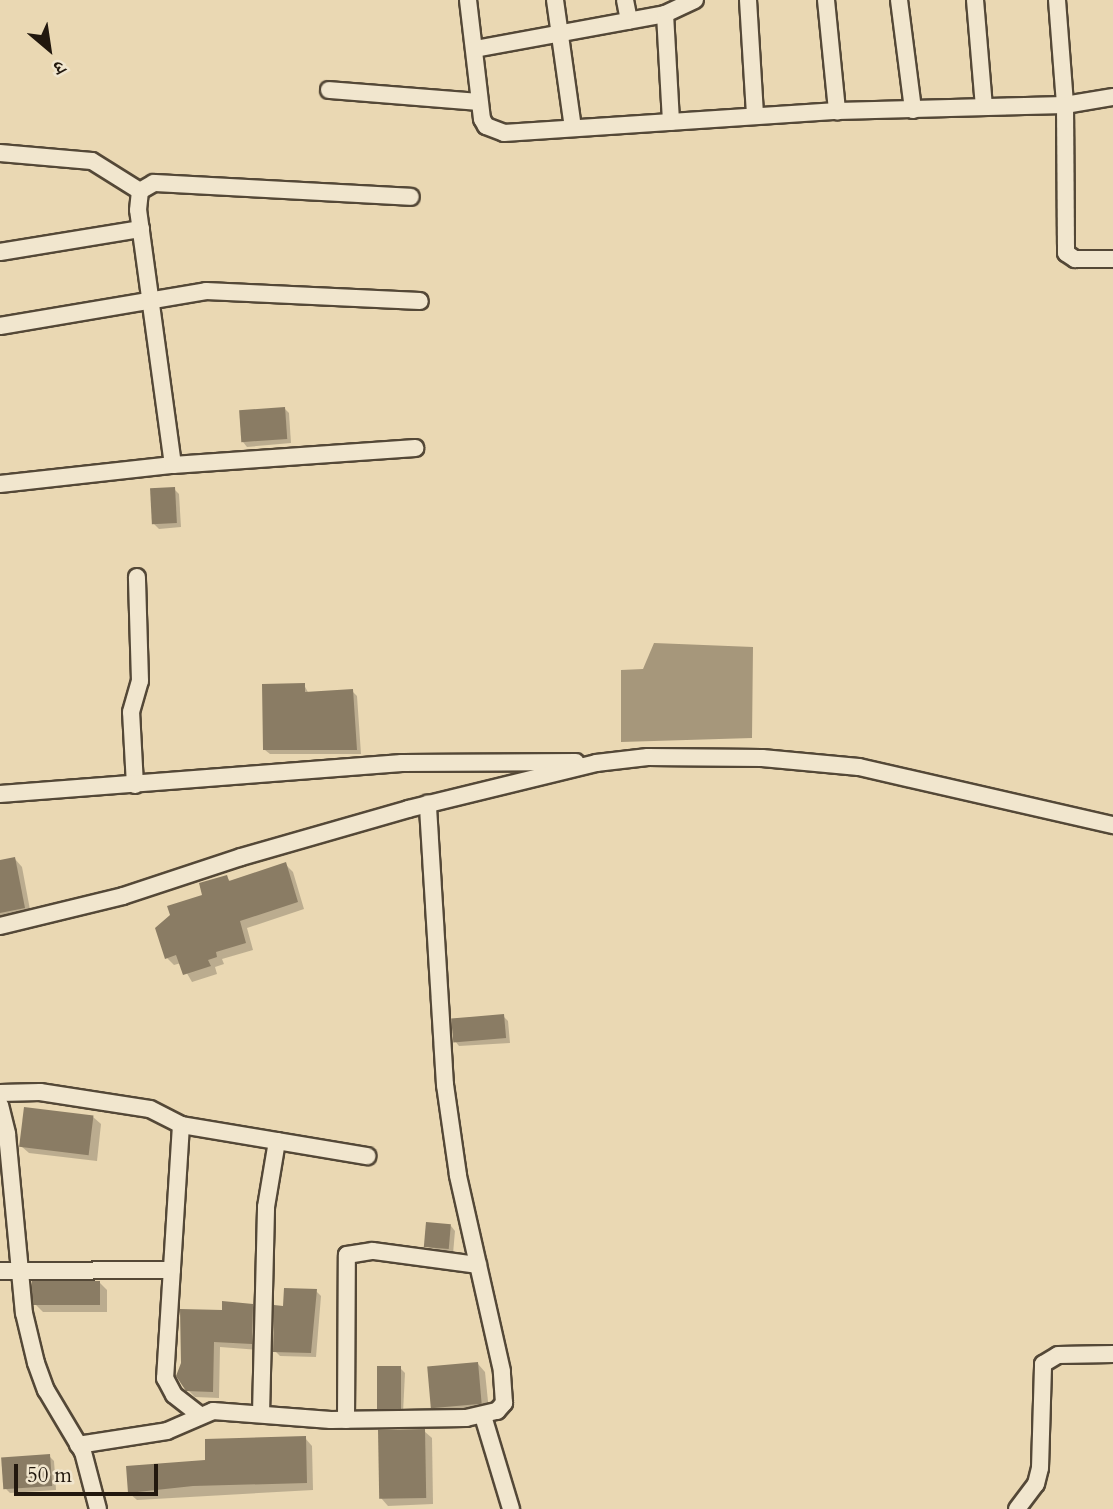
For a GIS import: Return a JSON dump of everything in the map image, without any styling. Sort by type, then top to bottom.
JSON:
[{"type":"street","points":[[468,0],[475,49],[478,102],[486,126],[495,132],[837,111],[1065,106],[1113,97]]},
{"type":"street","points":[[555,0],[573,128]]},
{"type":"street","points":[[625,0],[629,21]]},
{"type":"street","points":[[475,49],[665,14],[695,0]]},
{"type":"street","points":[[748,0],[755,116]]},
{"type":"street","points":[[826,0],[837,111]]},
{"type":"street","points":[[899,0],[913,110]]},
{"type":"street","points":[[975,0],[984,107]]},
{"type":"street","points":[[1057,0],[1065,106],[1066,253],[1074,259],[1113,259]]},
{"type":"street","points":[[665,14],[671,122]]},
{"type":"street","points":[[329,90],[478,102]]},
{"type":"street","points":[[0,153],[92,161],[139,191]]},
{"type":"street","points":[[139,191],[154,183],[411,198]]},
{"type":"street","points":[[139,191],[141,229],[173,465]]},
{"type":"street","points":[[0,252],[141,229]]},
{"type":"street","points":[[0,326],[151,300],[225,291],[420,301]]},
{"type":"street","points":[[0,484],[173,465],[415,448]]},
{"type":"street","points":[[135,785],[131,712],[140,681],[137,577]]},
{"type":"street","points":[[0,794],[402,763],[596,763],[702,757],[859,767],[1113,825]]},
{"type":"street","points":[[0,926],[124,896],[305,837],[596,763]]},
{"type":"street","points":[[78,1445],[167,1430],[212,1411],[346,1420],[484,1416],[504,1403],[505,1391],[458,1175],[445,1085],[428,804]]},
{"type":"street","points":[[0,1093],[40,1092],[150,1109],[181,1125],[367,1156]]},
{"type":"street","points":[[0,1105],[5,1178],[36,1363],[46,1390],[92,1475],[98,1509]]},
{"type":"street","points":[[181,1125],[165,1378],[173,1395],[200,1415]]},
{"type":"street","points":[[261,1414],[266,1207],[277,1141]]},
{"type":"street","points":[[346,1420],[347,1255],[373,1251],[478,1265]]},
{"type":"street","points":[[0,1271],[172,1270]]},
{"type":"street","points":[[1017,1509],[1036,1484],[1040,1468],[1043,1364],[1058,1354],[1113,1354]]},
{"type":"street","points":[[484,1416],[511,1509]]},
{"type":"shaded area","points":[[654,643],[753,647],[752,738],[621,742],[621,670],[643,669]]},
{"type":"building","points":[[285,407],[287,439],[241,442],[239,410]]},
{"type":"building","points":[[175,487],[177,523],[152,524],[150,488]]},
{"type":"building","points":[[305,683],[305,692],[353,689],[357,750],[263,750],[262,684]]},
{"type":"building","points":[[15,857],[25,908],[0,913],[0,860]]},
{"type":"building","points":[[286,862],[298,902],[240,921],[246,943],[216,952],[217,957],[208,960],[211,966],[183,975],[176,955],[165,959],[155,928],[170,915],[167,906],[202,895],[199,883],[227,875],[229,881]]},
{"type":"building","points":[[504,1014],[506,1038],[453,1043],[451,1019]]},
{"type":"building","points":[[24,1107],[93,1116],[89,1155],[19,1147]]},
{"type":"building","points":[[426,1222],[451,1224],[449,1249],[424,1247]]},
{"type":"building","points":[[32,1281],[100,1281],[100,1305],[32,1305]]},
{"type":"building","points":[[284,1288],[317,1289],[311,1353],[273,1352],[274,1305],[283,1306]]},
{"type":"building","points":[[222,1301],[253,1304],[252,1344],[214,1342],[213,1392],[186,1391],[176,1376],[181,1363],[180,1309],[222,1310]]},
{"type":"building","points":[[478,1362],[482,1404],[431,1408],[427,1366]]},
{"type":"building","points":[[377,1366],[401,1366],[401,1409],[377,1409]]},
{"type":"building","points":[[425,1429],[426,1498],[379,1499],[378,1430]]},
{"type":"building","points":[[306,1436],[307,1483],[193,1486],[128,1493],[126,1466],[205,1460],[205,1439]]},
{"type":"building","points":[[50,1454],[52,1486],[3,1489],[1,1457]]}]
